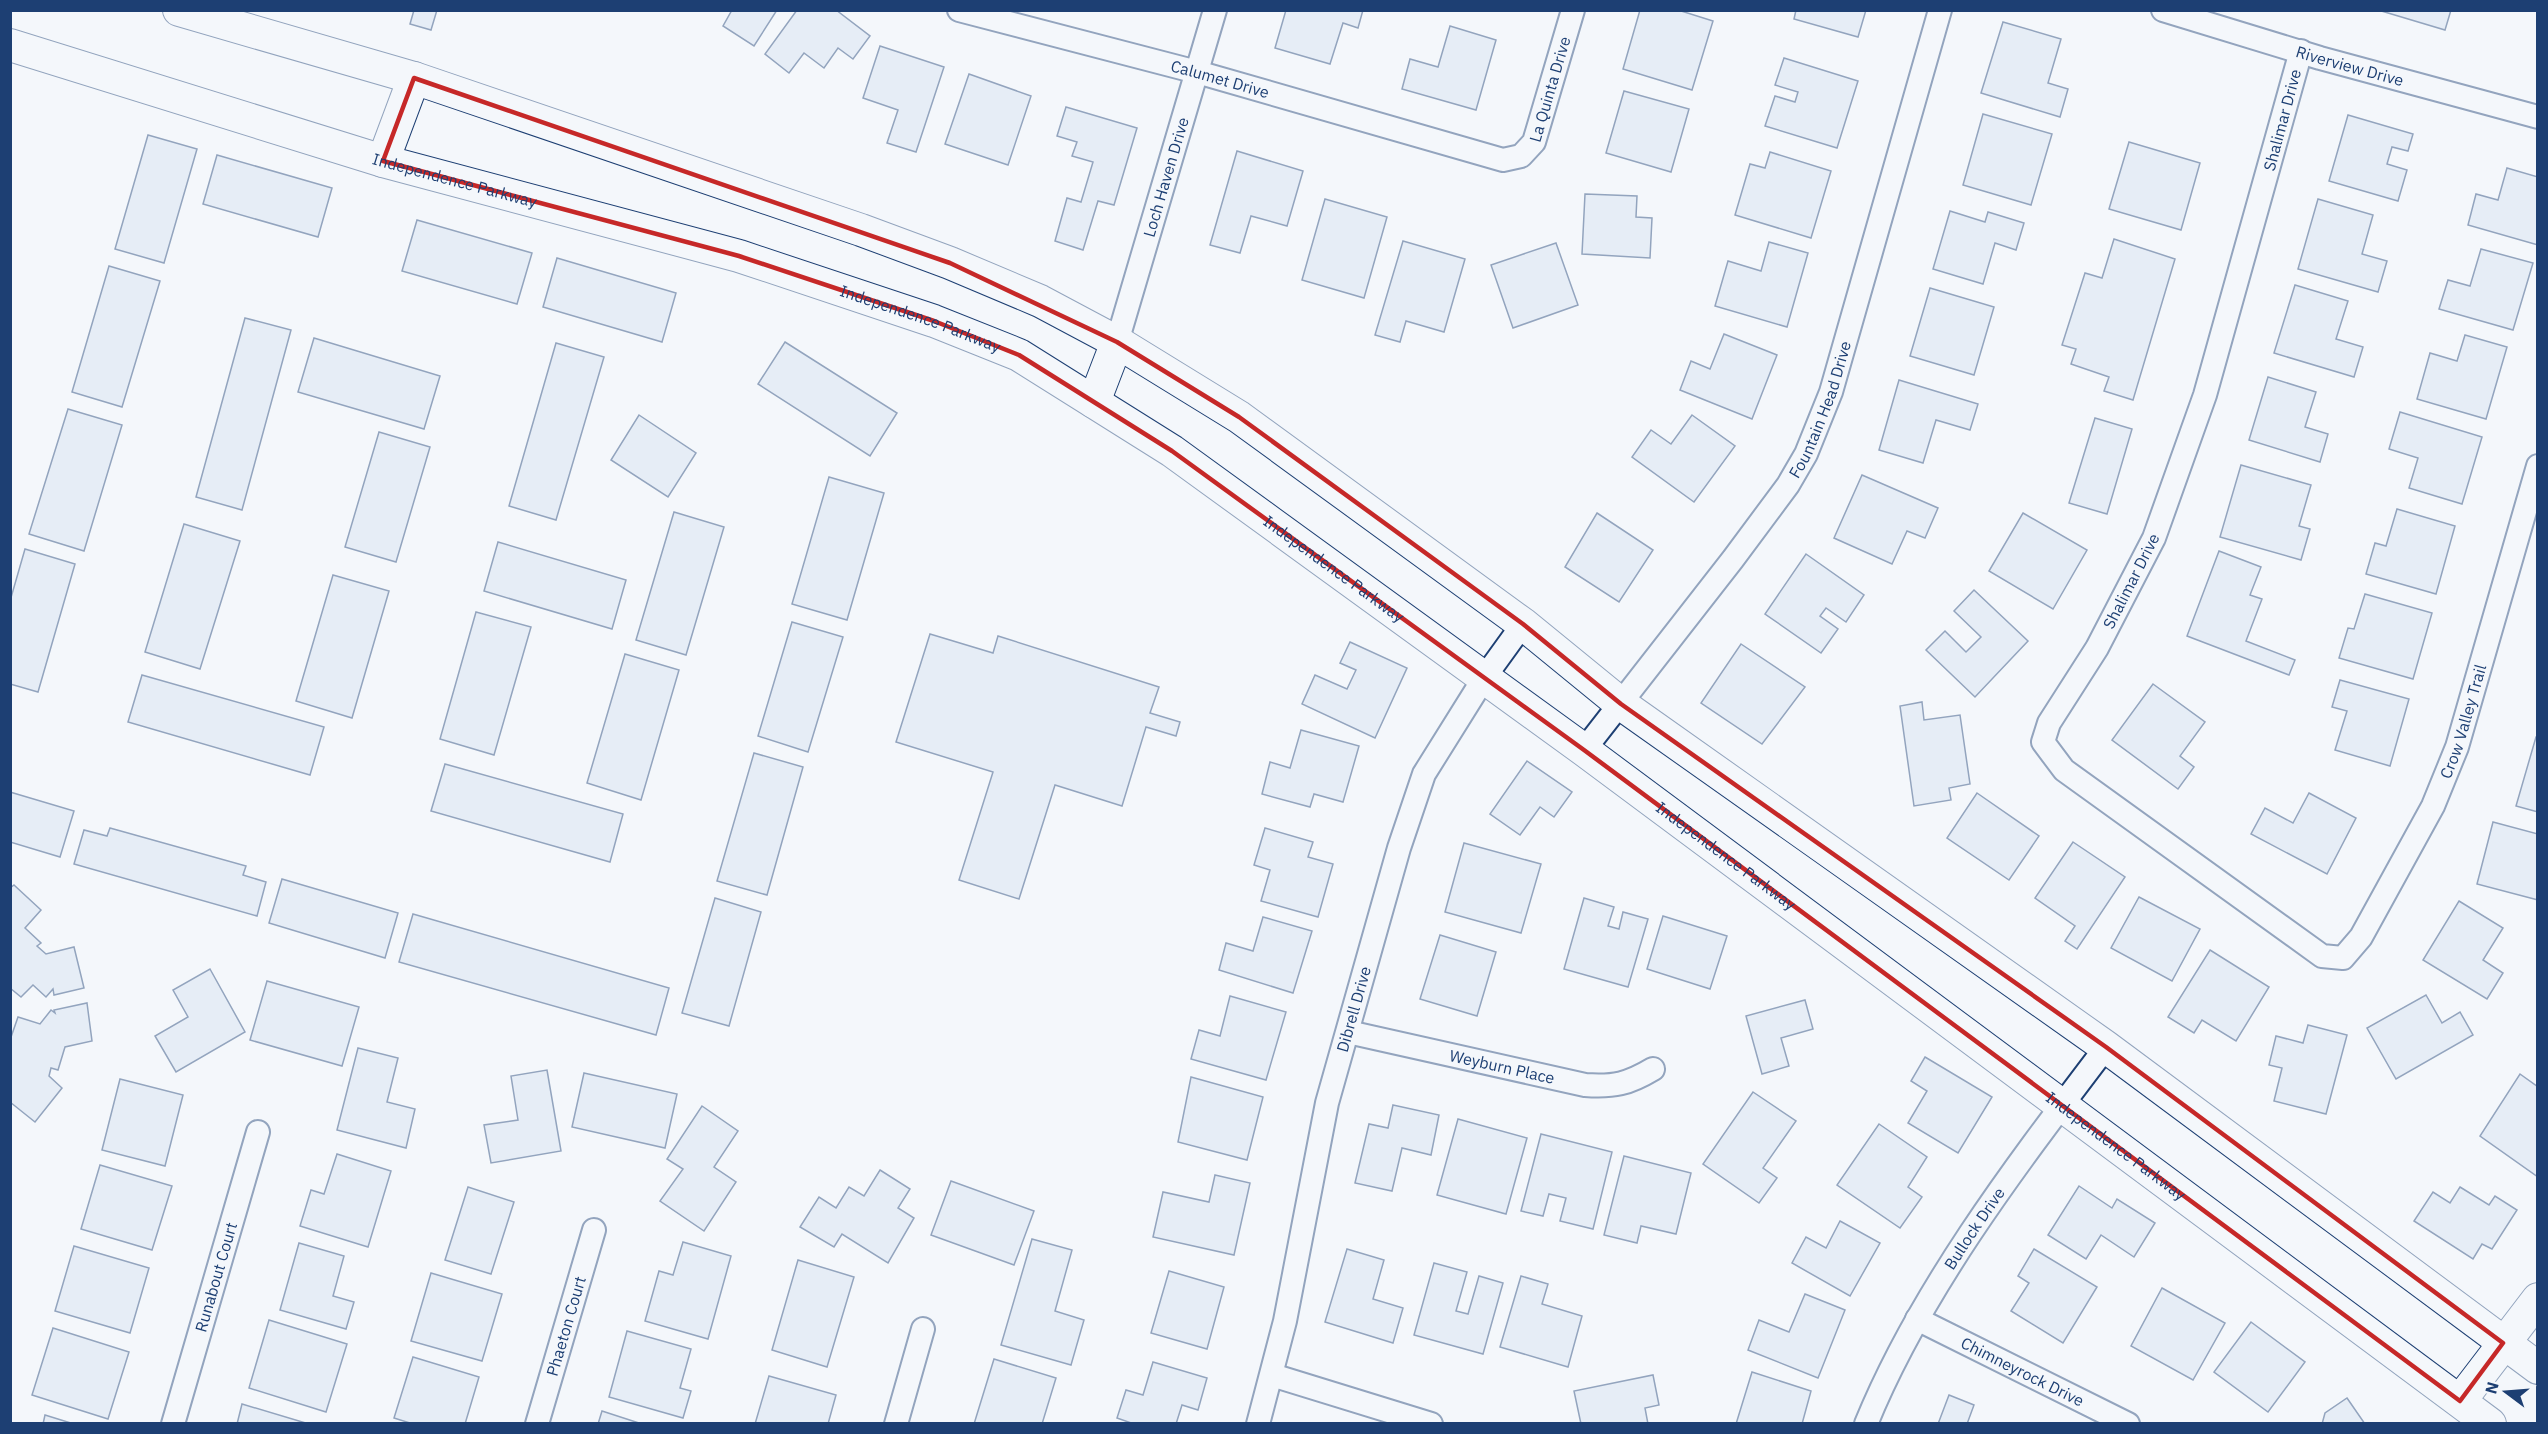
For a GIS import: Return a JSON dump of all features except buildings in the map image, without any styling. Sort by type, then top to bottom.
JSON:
[{"type":"main road","points":[[179,10],[414,78],[950,263],[1040,301],[1118,342],[1239,417],[1524,624],[1621,704],[2106,1047],[2538,1368]]},
{"type":"main road","name":"Independence Parkway","points":[[10,45],[383,161],[739,256],[934,321],[1019,355],[1172,451],[1584,750],[2490,1424]]},
{"type":"main road","points":[[383,161],[414,78]]},
{"type":"main road","points":[[1094,402],[1118,342]]},
{"type":"main road","points":[[2460,1401],[2538,1299]]},
{"type":"street","name":"Calumet Drive","points":[[959,10],[1197,72],[1479,153]]},
{"type":"street","name":"Loch Haven Drive","points":[[1118,342],[1215,10]]},
{"type":"street","name":"La Quinta Drive","points":[[1479,153],[1503,160],[1515,158],[1521,156],[1534,142],[1573,10]]},
{"type":"street","name":"Fountain Head Drive","points":[[1584,750],[1788,485],[1815,435],[1831,392],[1940,10]]},
{"type":"street","name":"Riverview Drive","points":[[2163,10],[2538,117]]},
{"type":"street","name":"Shalimar Drive","points":[[2301,51],[2205,395],[2154,538],[2097,648],[2049,723],[2043,742],[2064,770],[2193,864],[2322,956],[2343,958]]},
{"type":"street","name":"Crow Valley Trail","points":[[2343,958],[2361,937],[2433,806],[2457,747],[2538,466]]},
{"type":"street","name":"Dibrell Drive","points":[[1258,1424],[1272,1375],[1327,1103],[1399,848],[1424,774],[1484,678],[1524,624]]},
{"type":"street","name":"Weyburn Place","points":[[1348,1032],[1585,1085],[1610,1087],[1635,1080],[1653,1069]]},
{"type":"street","name":"Bullock Drive","points":[[1866,1424],[1880,1390],[1917,1319],[1956,1256],[2061,1106],[2106,1047]]},
{"type":"street","name":"Runabout Court","points":[[173,1424],[258,1132]]},
{"type":"street","name":"Phaeton Court","points":[[537,1424],[594,1230]]},
{"type":"street","name":"Chimneyrock Drive","points":[[1917,1319],[2128,1424]]},
{"type":"street","points":[[896,1424],[923,1329]]},
{"type":"street","points":[[1272,1375],[1431,1424]]},
{"type":"highlighted area","points":[[414,78],[950,263],[1117,342],[1239,417],[1523,624],[1621,704],[2106,1047],[2503,1343],[2460,1401],[1584,750],[1172,451],[1019,355],[934,321],[739,256],[383,161]]}]
